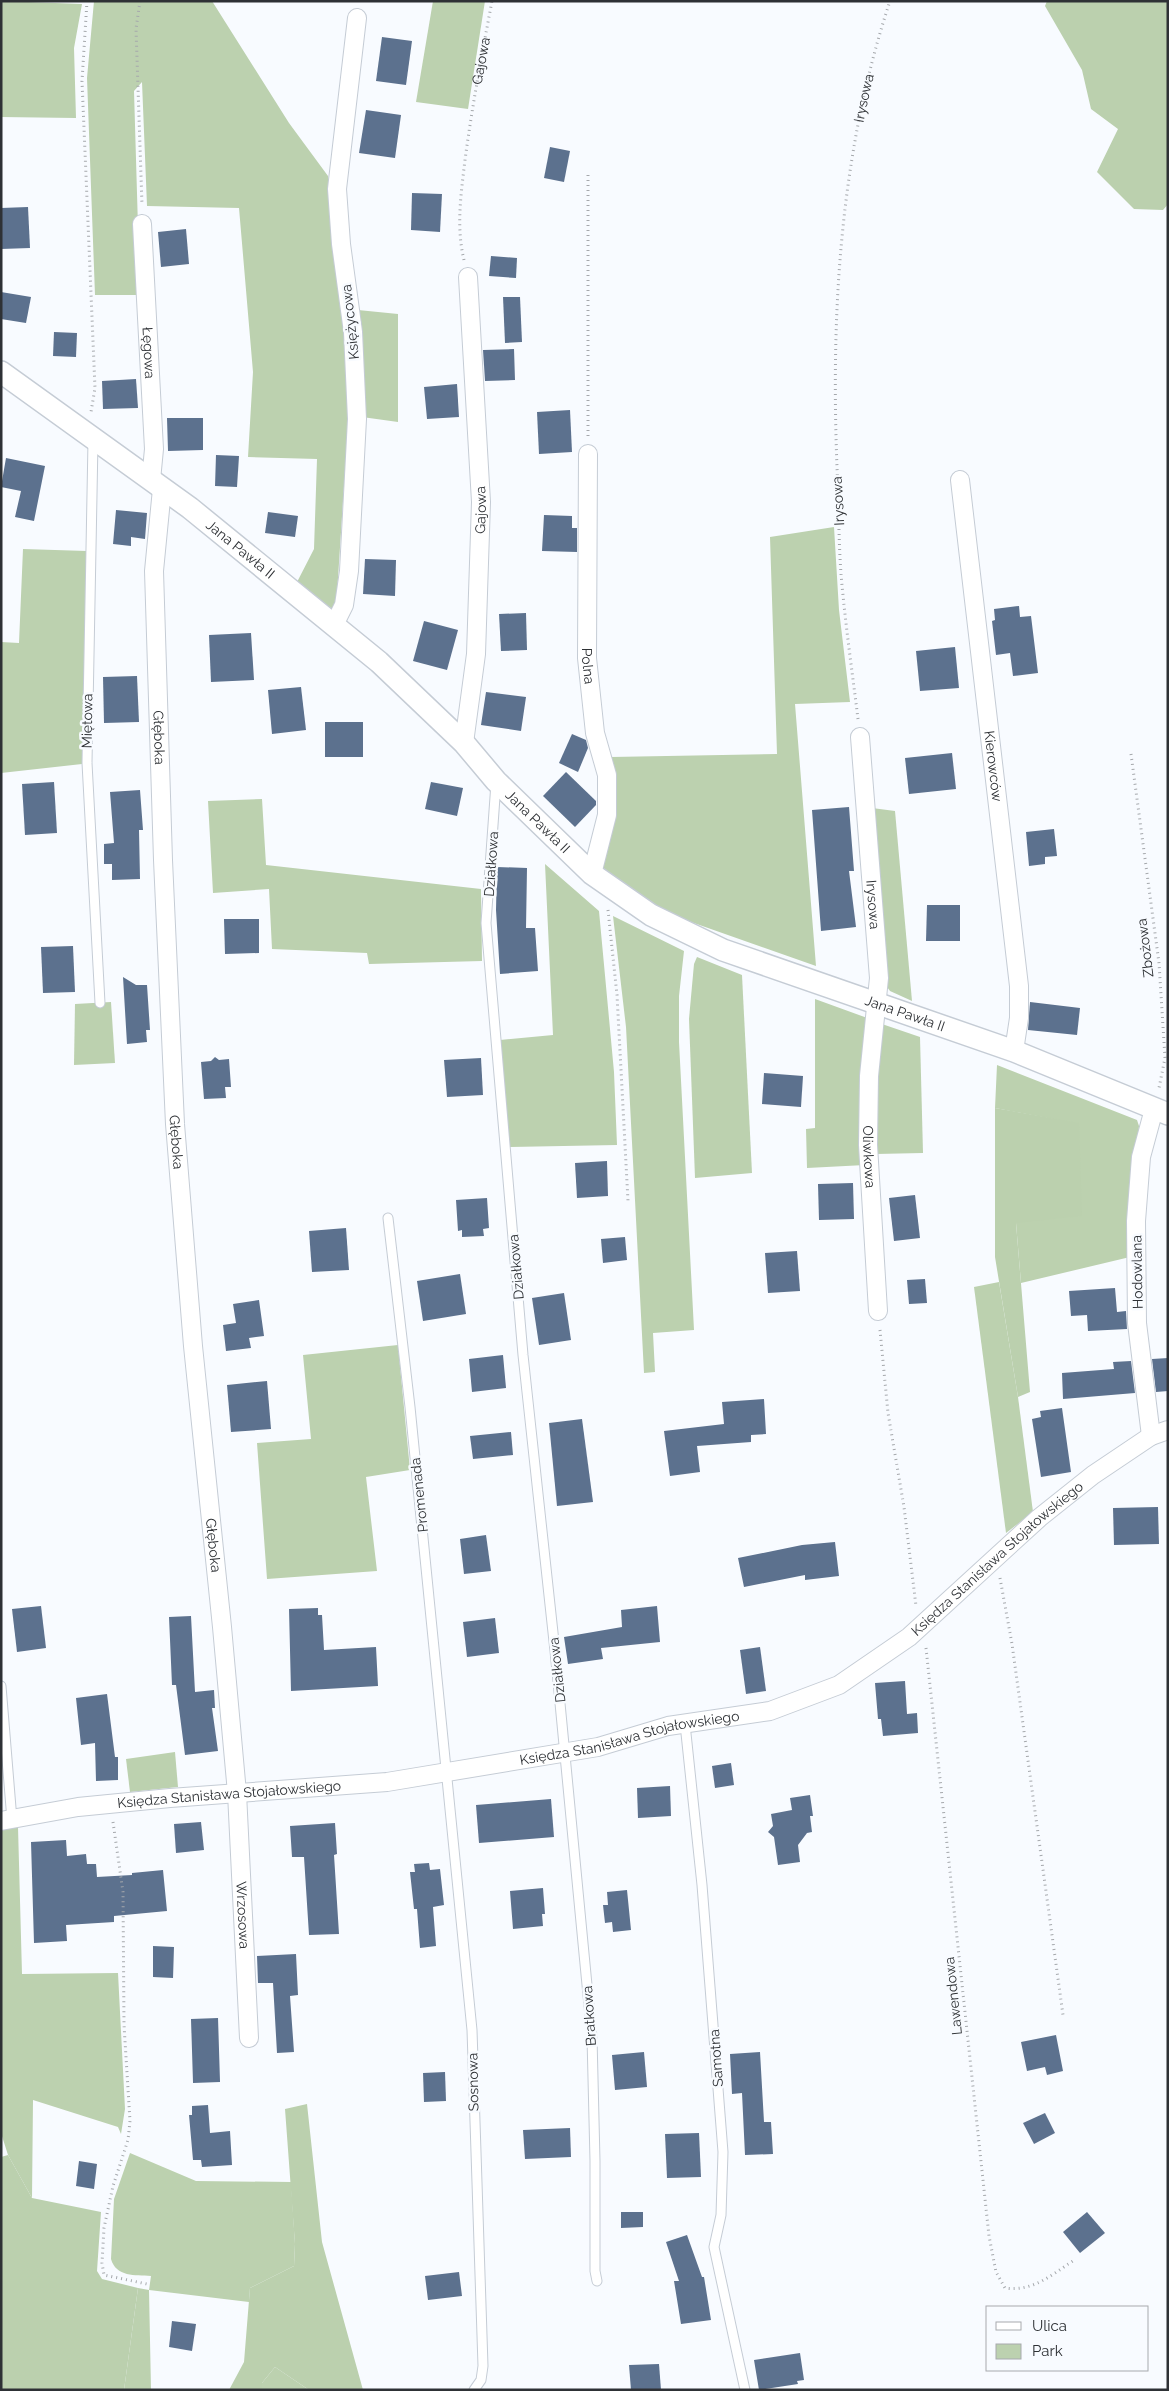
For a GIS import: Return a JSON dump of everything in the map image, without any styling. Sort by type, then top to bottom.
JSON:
[{"type":"street","name":"Księżycowa","points":[[334,625],[344,605],[349,571],[358,419],[353,332],[341,244],[338,189],[358,18]]},
{"type":"street","name":"Łęgowa","points":[[142,224],[157,485]]},
{"type":"street","name":"Gajowa","points":[[464,742],[476,654],[481,502],[468,277]]},
{"type":"street","name":"Jana Pawła II","points":[[1,372],[190,508],[379,662],[464,742],[496,781],[599,879],[651,915],[724,950],[1014,1051],[1161,1112]]},
{"type":"street","name":"Polna","points":[[588,454],[587,658],[595,734],[607,775],[607,815],[599,879]]},
{"type":"street","name":"Kierowców","points":[[960,480],[1019,986],[1019,1018],[1014,1051]]},
{"type":"street","name":"Głęboka","points":[[157,485],[154,572],[162,860],[175,1124],[192,1346],[222,1627],[237,1793]]},
{"type":"street","name":"Irysowa","points":[[860,737],[879,978],[876,1004]]},
{"type":"street","name":"Oliwkowa","points":[[876,1004],[869,1076],[868,1145],[878,1311]]},
{"type":"street","name":"Hodowlana","points":[[1151,1436],[1137,1323],[1136,1221],[1141,1158],[1161,1112]]},
{"type":"street","name":"Księdza Stanisława Stojałowskiego","points":[[7,1820],[78,1807],[387,1782],[598,1747],[685,1724],[770,1711],[839,1685],[909,1637],[1039,1518],[1093,1475],[1151,1436],[1168,1430]]},
{"type":"street","name":"Wrzosowa","points":[[237,1793],[249,2038]]},
{"type":"lane","name":"Miętowa","points":[[88,435],[87,763],[100,1003]]},
{"type":"lane","name":"Działkowa","points":[[496,781],[486,923],[523,1355],[565,1752]]},
{"type":"lane","name":"Promenada","points":[[388,1218],[410,1407],[447,1772]]},
{"type":"lane","points":[[1,1686],[7,1820]]},
{"type":"lane","name":"Samotna","points":[[685,1724],[702,1885],[723,2152],[721,2215],[714,2248],[745,2390]]},
{"type":"lane","name":"Bratkowa","points":[[565,1752],[592,2037],[595,2271],[597,2281]]},
{"type":"lane","name":"Sosnowa","points":[[447,1772],[472,2030],[483,2366],[481,2380],[474,2390]]},
{"type":"path","points":[[87,1],[82,81],[96,388],[88,435]]},
{"type":"path","points":[[140,1],[136,29],[142,224]]},
{"type":"path","name":"Gajowa","points":[[468,277],[459,240],[460,198],[470,119],[492,1]]},
{"type":"path","name":"Irysowa","points":[[860,737],[842,594],[835,432],[839,263],[847,186],[869,72],[890,1]]},
{"type":"path","points":[[588,171],[588,454]]},
{"type":"path","name":"Zbożowa","points":[[1131,754],[1161,992],[1165,1058],[1161,1112]]},
{"type":"path","points":[[599,879],[617,995],[628,1201]]},
{"type":"path","points":[[878,1311],[888,1413],[904,1507],[915,1603],[923,1624]]},
{"type":"path","points":[[997,1557],[1012,1644],[1063,2015]]},
{"type":"path","name":"Lawendowa","points":[[923,1624],[990,2236],[996,2272],[1006,2288],[1022,2289],[1038,2284],[1073,2261]]},
{"type":"path","points":[[111,1804],[123,1892],[124,2025],[130,2122],[128,2140],[113,2186],[104,2228],[102,2263],[104,2275],[147,2284]]},
{"type":"green space","points":[[1,1],[82,4],[74,48],[76,118],[1,117]]},
{"type":"green space","points":[[94,1],[212,1],[289,123],[328,176],[347,320],[349,409],[336,609],[331,614],[295,586],[314,549],[317,459],[248,457],[253,372],[239,208],[147,206],[142,82],[134,91],[140,295],[95,295],[87,78]]},
{"type":"green space","points":[[433,1],[485,1],[468,109],[416,102]]},
{"type":"green space","points":[[1047,1],[1168,1],[1168,204],[1163,210],[1134,209],[1097,172],[1118,129],[1091,109],[1082,70],[1045,6]]},
{"type":"green space","points":[[358,310],[398,314],[398,422],[362,417]]},
{"type":"green space","points":[[834,527],[839,610],[850,702],[795,704],[816,966],[674,916],[598,868],[612,810],[611,757],[777,754],[770,537]]},
{"type":"green space","points":[[23,549],[87,551],[82,764],[1,773],[1,642],[19,643]]},
{"type":"green space","points":[[262,799],[266,865],[481,889],[482,961],[369,964],[367,953],[272,949],[269,889],[213,893],[208,801]]},
{"type":"green space","points":[[872,808],[895,811],[912,1001],[890,991],[885,984]]},
{"type":"green space","points":[[545,864],[599,911],[614,1072],[617,1145],[510,1147],[500,1040],[553,1035]]},
{"type":"green space","points":[[613,916],[684,951],[679,996],[679,1042],[694,1330],[653,1333],[655,1372],[644,1373],[626,1027]]},
{"type":"green space","points":[[697,957],[742,975],[752,1173],[695,1178],[689,1019],[694,964]]},
{"type":"green space","points":[[815,999],[870,1019],[865,1165],[807,1168],[806,1129],[815,1128]]},
{"type":"green space","points":[[111,1002],[115,1063],[74,1065],[75,1004]]},
{"type":"green space","points":[[879,1023],[920,1037],[923,1153],[876,1154],[874,1078]]},
{"type":"green space","points":[[997,1065],[1137,1120],[1139,1126],[1130,1257],[1021,1283],[1016,1223],[1079,1124],[995,1108]]},
{"type":"green space","points":[[995,1108],[1079,1123],[1082,1216],[1016,1223],[1030,1392],[1018,1397],[995,1257]]},
{"type":"green space","points":[[999,1282],[1018,1397],[1033,1512],[1006,1533],[974,1287]]},
{"type":"green space","points":[[398,1345],[410,1470],[366,1477],[377,1571],[267,1579],[257,1443],[311,1439],[303,1355]]},
{"type":"green space","points":[[175,1752],[178,1787],[130,1792],[126,1759]]},
{"type":"green space","points":[[18,1827],[22,1974],[118,1973],[125,2109],[121,2134],[118,2127],[33,2100],[32,2198],[8,2155],[1,2133],[1,1828]]},
{"type":"green space","points":[[307,2104],[322,2242],[363,2390],[309,2390],[275,2367],[262,2383],[262,2390],[229,2390],[244,2362],[250,2288],[294,2266],[295,2244],[285,2109]]},
{"type":"green space","points":[[130,2153],[196,2181],[291,2182],[295,2244],[294,2266],[250,2288],[249,2302],[149,2290],[151,2276],[127,2274],[117,2269],[111,2259],[114,2199]]},
{"type":"green space","points":[[8,2155],[32,2198],[101,2212],[97,2271],[102,2279],[138,2288],[124,2390],[1,2390],[1,2157]]},
{"type":"green space","points":[[138,2288],[149,2290],[151,2390],[124,2390]]},
{"type":"green space","points":[[275,2367],[309,2390],[262,2390],[262,2383]]},
{"type":"building","points":[[382,37],[412,41],[406,85],[376,81]]},
{"type":"building","points":[[366,110],[401,115],[395,158],[359,153]]},
{"type":"building","points":[[550,147],[570,151],[564,182],[544,178]]},
{"type":"building","points":[[412,193],[442,194],[440,232],[411,230]]},
{"type":"building","points":[[28,207],[30,248],[1,249],[1,208]]},
{"type":"building","points":[[186,229],[189,264],[161,267],[158,232]]},
{"type":"building","points":[[491,256],[517,258],[516,278],[489,276]]},
{"type":"building","points":[[1,292],[31,297],[26,323],[1,319]]},
{"type":"building","points":[[503,297],[520,297],[522,342],[505,343]]},
{"type":"building","points":[[54,332],[77,333],[76,357],[53,356]]},
{"type":"building","points":[[514,349],[515,380],[485,381],[483,350]]},
{"type":"building","points":[[136,379],[138,408],[103,409],[102,381]]},
{"type":"building","points":[[457,384],[459,417],[427,419],[424,387]]},
{"type":"building","points":[[570,410],[572,452],[539,454],[537,412]]},
{"type":"building","points":[[167,418],[203,418],[203,450],[168,451]]},
{"type":"building","points":[[216,455],[239,456],[237,487],[215,486]]},
{"type":"building","points":[[6,458],[45,466],[34,521],[15,517],[21,491],[1,487]]},
{"type":"building","points":[[116,510],[147,513],[145,539],[131,537],[131,546],[113,544]]},
{"type":"building","points":[[268,512],[298,516],[295,537],[265,533]]},
{"type":"building","points":[[544,515],[572,516],[572,528],[577,528],[577,552],[542,551]]},
{"type":"building","points":[[365,559],[396,560],[395,596],[363,594]]},
{"type":"building","points":[[1019,606],[1020,617],[1031,616],[1038,673],[1013,676],[1010,653],[996,655],[992,621],[995,620],[994,609]]},
{"type":"building","points":[[526,613],[527,650],[501,651],[499,614]]},
{"type":"building","points":[[424,621],[458,630],[447,670],[413,661]]},
{"type":"building","points":[[251,633],[254,680],[211,682],[209,635]]},
{"type":"building","points":[[955,647],[959,688],[920,691],[916,651]]},
{"type":"building","points":[[137,676],[139,722],[104,723],[103,677]]},
{"type":"building","points":[[301,687],[306,730],[272,734],[268,690]]},
{"type":"building","points":[[486,692],[526,697],[521,731],[481,725]]},
{"type":"building","points":[[325,722],[363,722],[363,757],[325,757]]},
{"type":"building","points":[[572,734],[586,740],[588,748],[578,772],[559,763]]},
{"type":"building","points":[[952,753],[956,789],[909,794],[905,758]]},
{"type":"building","points":[[566,772],[596,801],[596,805],[575,827],[543,796]]},
{"type":"building","points":[[54,782],[57,833],[25,835],[22,784]]},
{"type":"building","points":[[431,782],[463,788],[457,816],[425,809]]},
{"type":"building","points":[[140,790],[143,830],[139,830],[140,879],[112,880],[112,864],[104,864],[104,844],[114,843],[110,792]]},
{"type":"building","points":[[849,807],[854,871],[849,871],[856,927],[821,931],[812,810]]},
{"type":"building","points":[[1054,829],[1057,856],[1045,857],[1045,864],[1029,866],[1026,832]]},
{"type":"building","points":[[497,867],[527,868],[526,928],[535,928],[538,971],[500,974],[496,910]]},
{"type":"building","points":[[927,905],[960,905],[960,941],[926,941]]},
{"type":"building","points":[[224,919],[259,919],[259,953],[225,954]]},
{"type":"building","points":[[73,946],[75,992],[43,993],[41,947]]},
{"type":"building","points":[[123,977],[136,985],[147,985],[150,1030],[146,1030],[147,1042],[127,1044]]},
{"type":"building","points":[[1030,1002],[1080,1008],[1077,1035],[1028,1030]]},
{"type":"building","points":[[215,1057],[219,1060],[229,1059],[231,1087],[225,1087],[226,1098],[204,1099],[201,1062],[211,1061]]},
{"type":"building","points":[[481,1058],[483,1095],[447,1097],[444,1060]]},
{"type":"building","points":[[764,1073],[803,1076],[801,1107],[762,1104]]},
{"type":"building","points":[[607,1161],[608,1196],[577,1198],[575,1163]]},
{"type":"building","points":[[853,1183],[854,1219],[819,1220],[818,1184]]},
{"type":"building","points":[[915,1195],[920,1238],[894,1241],[889,1198]]},
{"type":"building","points":[[487,1198],[489,1228],[483,1229],[484,1236],[462,1237],[462,1230],[458,1231],[456,1200]]},
{"type":"building","points":[[346,1228],[349,1270],[312,1272],[309,1231]]},
{"type":"building","points":[[625,1237],[627,1260],[603,1263],[601,1239]]},
{"type":"building","points":[[797,1251],[800,1291],[768,1293],[765,1253]]},
{"type":"building","points":[[460,1274],[466,1314],[423,1321],[417,1281]]},
{"type":"building","points":[[925,1279],[927,1303],[909,1304],[907,1280]]},
{"type":"building","points":[[1115,1288],[1117,1312],[1126,1311],[1127,1329],[1088,1331],[1087,1315],[1071,1316],[1069,1291]]},
{"type":"building","points":[[564,1293],[571,1340],[539,1345],[532,1298]]},
{"type":"building","points":[[259,1300],[264,1336],[249,1338],[251,1348],[226,1351],[223,1325],[236,1323],[233,1304]]},
{"type":"building","points":[[503,1355],[506,1388],[472,1392],[469,1359]]},
{"type":"building","points":[[1168,1358],[1168,1391],[1156,1392],[1152,1359]]},
{"type":"building","points":[[1131,1361],[1135,1393],[1063,1399],[1062,1373],[1114,1369],[1113,1362]]},
{"type":"building","points":[[267,1381],[271,1429],[231,1432],[227,1385]]},
{"type":"building","points":[[764,1399],[766,1434],[751,1435],[751,1442],[697,1446],[700,1472],[670,1476],[664,1431],[724,1424],[722,1402]]},
{"type":"building","points":[[1062,1408],[1071,1472],[1041,1477],[1032,1419],[1041,1417],[1040,1411]]},
{"type":"building","points":[[582,1419],[593,1502],[557,1506],[549,1423]]},
{"type":"building","points":[[511,1432],[513,1455],[473,1459],[470,1436]]},
{"type":"building","points":[[1158,1507],[1159,1544],[1114,1545],[1113,1508]]},
{"type":"building","points":[[486,1535],[491,1571],[464,1574],[460,1539]]},
{"type":"building","points":[[835,1542],[839,1576],[805,1580],[805,1575],[744,1587],[738,1558],[802,1545]]},
{"type":"building","points":[[41,1606],[46,1648],[17,1652],[12,1609]]},
{"type":"building","points":[[657,1606],[660,1642],[601,1648],[603,1659],[568,1664],[564,1637],[622,1627],[621,1610]]},
{"type":"building","points":[[318,1608],[318,1615],[322,1615],[324,1650],[376,1647],[378,1686],[291,1691],[289,1609]]},
{"type":"building","points":[[191,1616],[195,1692],[214,1690],[215,1708],[212,1708],[218,1751],[185,1755],[176,1685],[172,1685],[169,1617]]},
{"type":"building","points":[[495,1618],[499,1653],[467,1657],[463,1622]]},
{"type":"building","points":[[760,1647],[766,1691],[746,1694],[740,1650]]},
{"type":"building","points":[[905,1681],[907,1714],[917,1713],[918,1733],[883,1736],[881,1719],[878,1719],[875,1683]]},
{"type":"building","points":[[107,1694],[115,1757],[118,1757],[118,1780],[96,1781],[95,1743],[81,1745],[76,1698]]},
{"type":"building","points":[[731,1763],[734,1785],[715,1788],[712,1766]]},
{"type":"building","points":[[670,1786],[671,1816],[638,1818],[637,1788]]},
{"type":"building","points":[[810,1795],[813,1816],[810,1816],[812,1832],[807,1833],[798,1845],[800,1862],[778,1865],[774,1837],[768,1832],[773,1826],[771,1814],[792,1810],[790,1798]]},
{"type":"building","points":[[551,1799],[554,1837],[479,1843],[476,1805]]},
{"type":"building","points":[[201,1822],[204,1850],[176,1853],[174,1824]]},
{"type":"building","points":[[335,1823],[337,1854],[334,1855],[339,1934],[309,1935],[304,1857],[292,1857],[290,1826]]},
{"type":"building","points":[[66,1840],[67,1856],[86,1854],[87,1864],[96,1864],[97,1877],[132,1875],[132,1873],[163,1870],[167,1911],[114,1916],[114,1922],[66,1925],[67,1941],[34,1943],[31,1842]]},
{"type":"building","points":[[429,1863],[430,1870],[440,1869],[444,1905],[433,1907],[436,1946],[420,1948],[417,1909],[414,1909],[410,1872],[415,1872],[414,1864]]},
{"type":"building","points":[[543,1888],[545,1914],[542,1914],[543,1926],[513,1929],[510,1891]]},
{"type":"building","points":[[627,1890],[631,1930],[613,1932],[612,1922],[605,1923],[603,1905],[608,1905],[607,1892]]},
{"type":"building","points":[[153,1946],[174,1947],[173,1978],[153,1977]]},
{"type":"building","points":[[296,1954],[298,1995],[290,1996],[294,2052],[277,2053],[273,1983],[258,1983],[257,1956]]},
{"type":"building","points":[[218,2018],[220,2082],[193,2083],[191,2019]]},
{"type":"building","points":[[1056,2035],[1063,2071],[1047,2075],[1045,2067],[1027,2071],[1021,2042]]},
{"type":"building","points":[[644,2052],[647,2087],[615,2090],[612,2055]]},
{"type":"building","points":[[760,2052],[764,2122],[771,2122],[773,2154],[745,2155],[742,2093],[732,2094],[730,2054]]},
{"type":"building","points":[[445,2072],[446,2101],[424,2102],[423,2073]]},
{"type":"building","points":[[208,2105],[210,2133],[230,2131],[232,2165],[202,2167],[201,2160],[193,2160],[189,2115],[192,2115],[192,2106]]},
{"type":"building","points":[[1045,2113],[1055,2133],[1034,2144],[1023,2123]]},
{"type":"building","points":[[570,2128],[571,2157],[525,2159],[523,2130]]},
{"type":"building","points":[[699,2133],[701,2177],[667,2178],[665,2134]]},
{"type":"building","points":[[79,2161],[97,2164],[94,2189],[76,2186]]},
{"type":"building","points":[[621,2212],[643,2212],[643,2227],[621,2228]]},
{"type":"building","points":[[1087,2212],[1105,2233],[1080,2253],[1063,2232]]},
{"type":"building","points":[[687,2235],[702,2277],[704,2277],[711,2320],[681,2324],[674,2281],[679,2281],[666,2242]]},
{"type":"building","points":[[459,2272],[462,2296],[428,2300],[425,2276]]},
{"type":"building","points":[[172,2321],[196,2324],[192,2351],[169,2347]]},
{"type":"building","points":[[800,2353],[804,2380],[797,2381],[798,2384],[759,2390],[754,2360]]},
{"type":"building","points":[[659,2364],[661,2390],[631,2390],[629,2365]]}]
